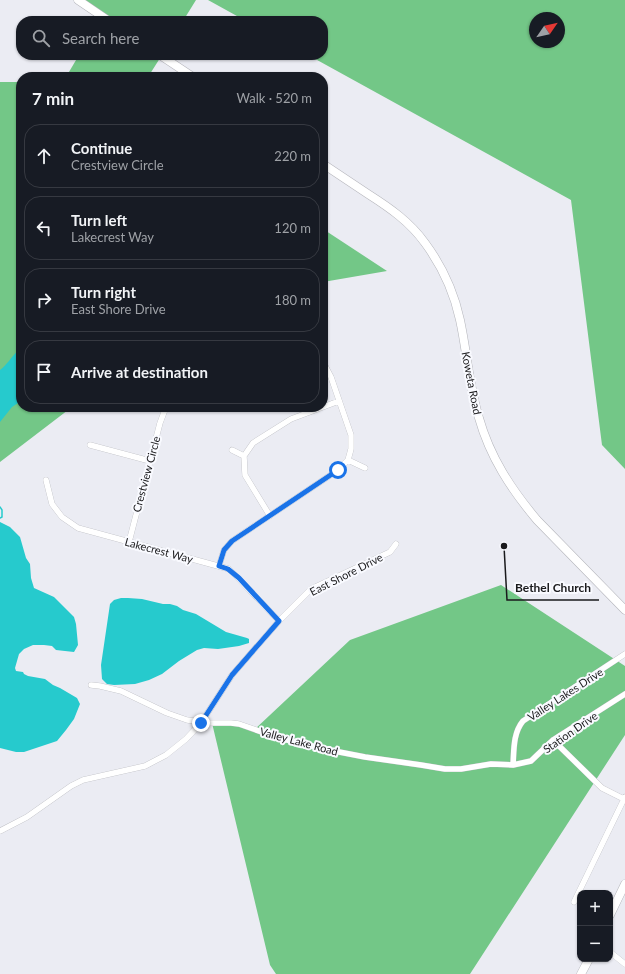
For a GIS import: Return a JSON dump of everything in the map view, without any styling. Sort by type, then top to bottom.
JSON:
[{"type":"street","points":[[78,0],[102,16]]},
{"type":"street","points":[[168,60],[186,72]]},
{"type":"street","name":"Koweta Road","points":[[328,167],[389,208],[408,224],[425,242],[445,277],[453,295],[479,418],[489,446],[502,473],[537,520],[625,610]]},
{"type":"street","points":[[219,566],[224,550],[232,541],[338,470],[348,460],[351,449],[351,435],[328,371]]},
{"type":"street","points":[[328,406],[339,402]]},
{"type":"street","name":"Crestview Circle","points":[[129,542],[164,412]]},
{"type":"street","points":[[270,516],[245,475],[244,456],[253,443],[291,419],[311,412]]},
{"type":"street","points":[[90,445],[150,461]]},
{"type":"street","points":[[232,450],[244,456]]},
{"type":"street","points":[[348,460],[365,468]]},
{"type":"street","name":"Lakecrest Way","points":[[46,480],[52,504],[62,517],[78,528],[228,569],[239,578],[279,621]]},
{"type":"street","name":"East Shore Drive","points":[[0,831],[27,817],[83,780],[146,766],[166,755],[186,739],[201,723],[232,675],[279,621],[311,589],[390,552],[396,544]]},
{"type":"street","name":"Valley Lakes Drive","points":[[513,765],[516,732],[523,721],[625,654]]},
{"type":"street","name":"Valley Lake Road","points":[[91,685],[121,691],[167,713],[187,720],[201,723],[239,724],[279,738],[365,757],[461,770],[491,764],[513,765]]},
{"type":"street","name":"Station Drive","points":[[513,765],[531,761],[553,740],[625,694]]},
{"type":"street","points":[[553,740],[602,788],[625,798],[574,902]]},
{"type":"street","points":[[613,909],[625,884]]},
{"type":"street","points":[[613,954],[625,964]]},
{"type":"street","points":[[581,974],[587,962]]},
{"type":"green space","points":[[81,0],[196,0],[186,16],[103,16]]},
{"type":"green space","points":[[208,0],[625,0],[625,469],[602,445],[571,200],[317,60],[328,60],[328,16],[237,16]]},
{"type":"green space","points":[[76,60],[159,60],[151,72],[69,72]]},
{"type":"green space","points":[[0,82],[16,82],[16,412],[65,412],[0,462]]},
{"type":"green space","points":[[328,232],[387,271],[328,281]]},
{"type":"green space","points":[[501,585],[625,666],[625,735],[470,974],[276,974],[270,965],[212,723],[226,721],[254,730],[350,640]]},
{"type":"water","points":[[16,353],[16,404],[0,422],[0,370]]},
{"type":"water","points":[[0,522],[10,527],[20,537],[26,558],[30,564],[31,578],[34,588],[54,597],[74,617],[76,624],[78,645],[74,652],[56,650],[52,646],[33,645],[24,649],[19,654],[15,668],[16,671],[23,672],[28,676],[45,679],[77,698],[80,704],[74,719],[57,741],[24,752],[16,752],[0,748]]},
{"type":"water","points":[[121,598],[142,599],[177,606],[183,610],[196,614],[226,632],[249,639],[249,643],[218,649],[204,648],[197,650],[162,674],[149,680],[135,684],[107,684],[102,679],[101,665],[110,604],[114,600]]},
{"type":"waterway","points":[[0,507],[2,510],[2,517],[0,518]]},
{"type":"place","name":"Bethel Church","points":[[504,546]]},
{"type":"route","points":[[201,723],[232,675],[279,621],[239,578],[228,569],[219,566],[224,550],[232,541],[338,470]]}]
